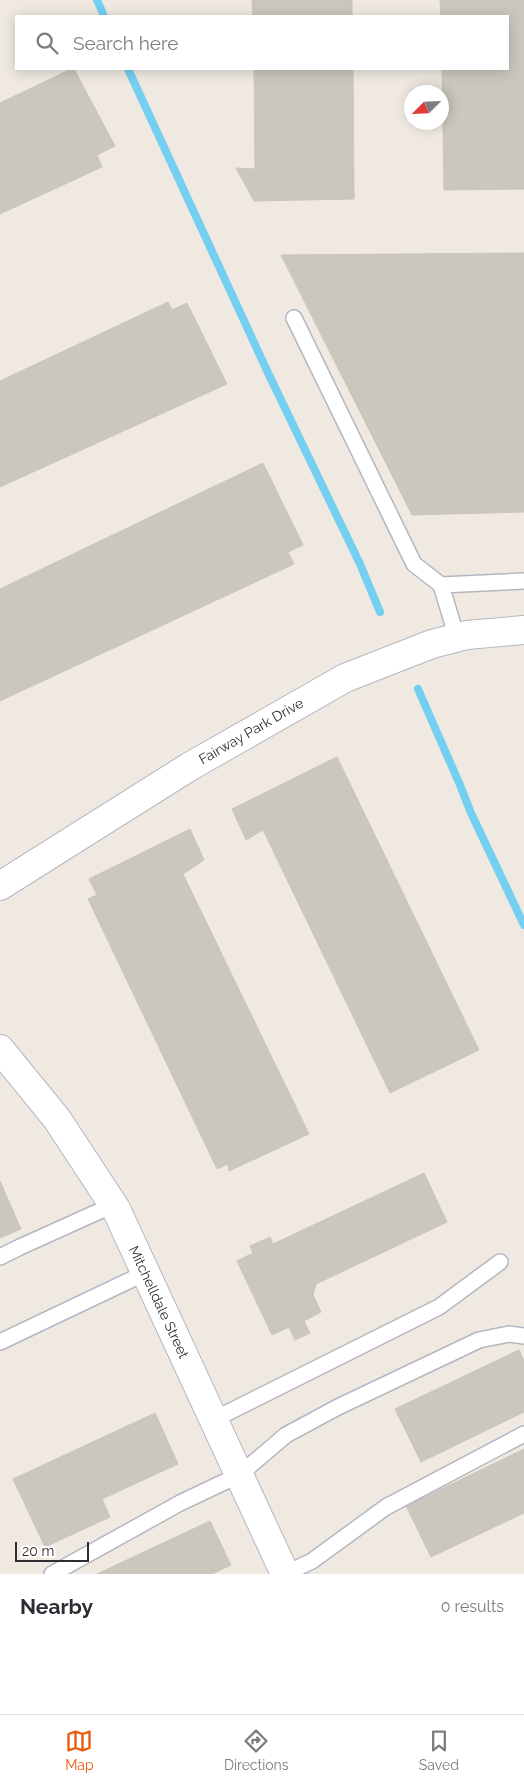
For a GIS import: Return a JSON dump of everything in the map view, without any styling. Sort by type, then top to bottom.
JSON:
[{"type":"street","name":"Fairway Park Drive","points":[[0,886],[188,767],[345,678],[432,644],[467,635],[524,630]]},
{"type":"street","name":"Mitchelldale Street","points":[[0,1049],[57,1119],[113,1205],[285,1574]]},
{"type":"lane","points":[[294,318],[414,564],[441,585],[457,638]]},
{"type":"lane","points":[[441,585],[524,581]]},
{"type":"lane","points":[[0,1257],[113,1205]]},
{"type":"lane","points":[[214,1420],[439,1307],[500,1262]]},
{"type":"lane","points":[[0,1342],[145,1272]]},
{"type":"lane","points":[[52,1574],[180,1503],[239,1475],[286,1435],[338,1408],[479,1340],[509,1334],[524,1336]]},
{"type":"lane","points":[[285,1574],[312,1561],[386,1507],[524,1434]]},
{"type":"building","points":[[252,0],[352,0],[352,15],[253,15]]},
{"type":"building","points":[[440,0],[524,0],[524,189],[444,190],[443,130],[449,130],[449,85],[442,85],[442,70],[509,70],[509,15],[441,15]]},
{"type":"building","points":[[69,70],[75,70],[115,146],[97,155],[102,167],[0,214],[0,103]]},
{"type":"building","points":[[254,70],[353,70],[354,199],[254,201],[236,168],[255,169]]},
{"type":"building","points":[[524,253],[524,512],[412,515],[281,255]]},
{"type":"building","points":[[168,302],[172,310],[187,303],[227,384],[0,487],[0,381]]},
{"type":"building","points":[[263,463],[303,545],[288,552],[294,564],[0,701],[0,589]]},
{"type":"building","points":[[337,757],[479,1050],[390,1093],[263,830],[246,840],[232,809]]},
{"type":"building","points":[[190,829],[204,860],[183,874],[309,1134],[229,1171],[228,1164],[217,1169],[88,899],[97,895],[89,879]]},
{"type":"building","points":[[424,1173],[447,1222],[316,1284],[313,1295],[321,1312],[304,1321],[310,1333],[295,1340],[289,1327],[272,1335],[237,1261],[253,1253],[250,1246],[270,1237],[273,1244]]},
{"type":"building","points":[[0,1181],[21,1229],[0,1238]]},
{"type":"building","points":[[519,1350],[524,1361],[524,1412],[421,1462],[395,1409]]},
{"type":"building","points":[[155,1413],[178,1464],[102,1499],[110,1517],[45,1547],[13,1479]]},
{"type":"building","points":[[524,1449],[524,1513],[431,1557],[406,1506]]},
{"type":"building","points":[[210,1521],[231,1565],[212,1574],[97,1574]]},
{"type":"waterway","points":[[97,0],[104,15]]},
{"type":"waterway","points":[[128,70],[269,375],[360,564],[380,612]]},
{"type":"waterway","points":[[418,689],[471,813],[524,925]]}]
